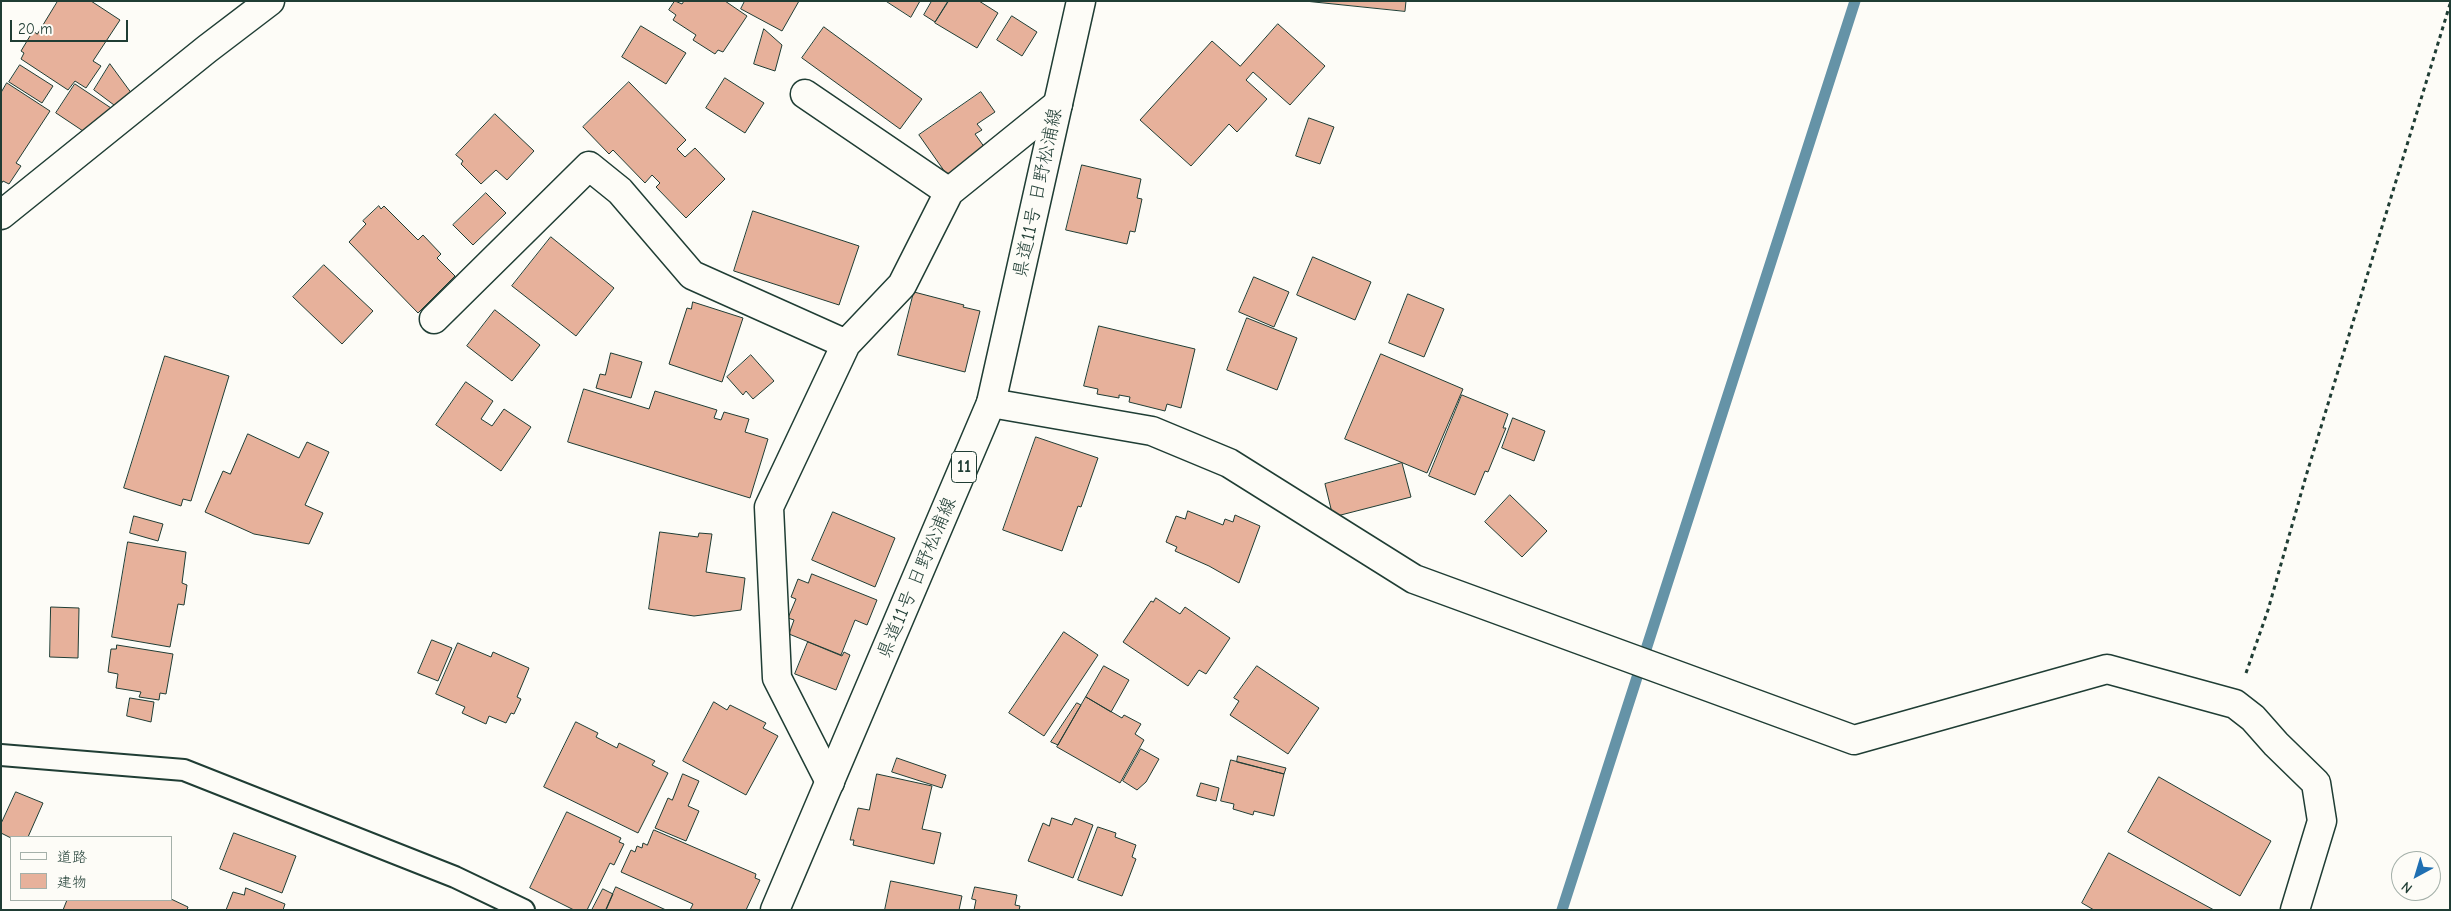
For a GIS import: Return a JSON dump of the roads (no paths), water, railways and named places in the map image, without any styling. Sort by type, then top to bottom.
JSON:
[{"type":"street","points":[[1,215],[207,49],[270,1]]},
{"type":"street","name":"県道11号 日野松浦線","points":[[775,910],[992,403],[1081,1]]},
{"type":"street","points":[[805,94],[949,192]]},
{"type":"street","points":[[830,782],[777,678],[769,507],[846,344],[902,286],[949,192],[1058,104]]},
{"type":"street","points":[[434,319],[589,166],[620,191],[692,275],[846,344]]},
{"type":"street","points":[[992,403],[1152,431],[1229,463],[1414,579],[1854,740],[2107,668],[2235,704],[2253,718],[2276,744],[2316,783],[2322,820],[2295,910]]},
{"type":"lane","points":[[1,755],[184,770],[455,877],[524,910]]},
{"type":"waterway","points":[[1562,910],[1855,1]]}]
